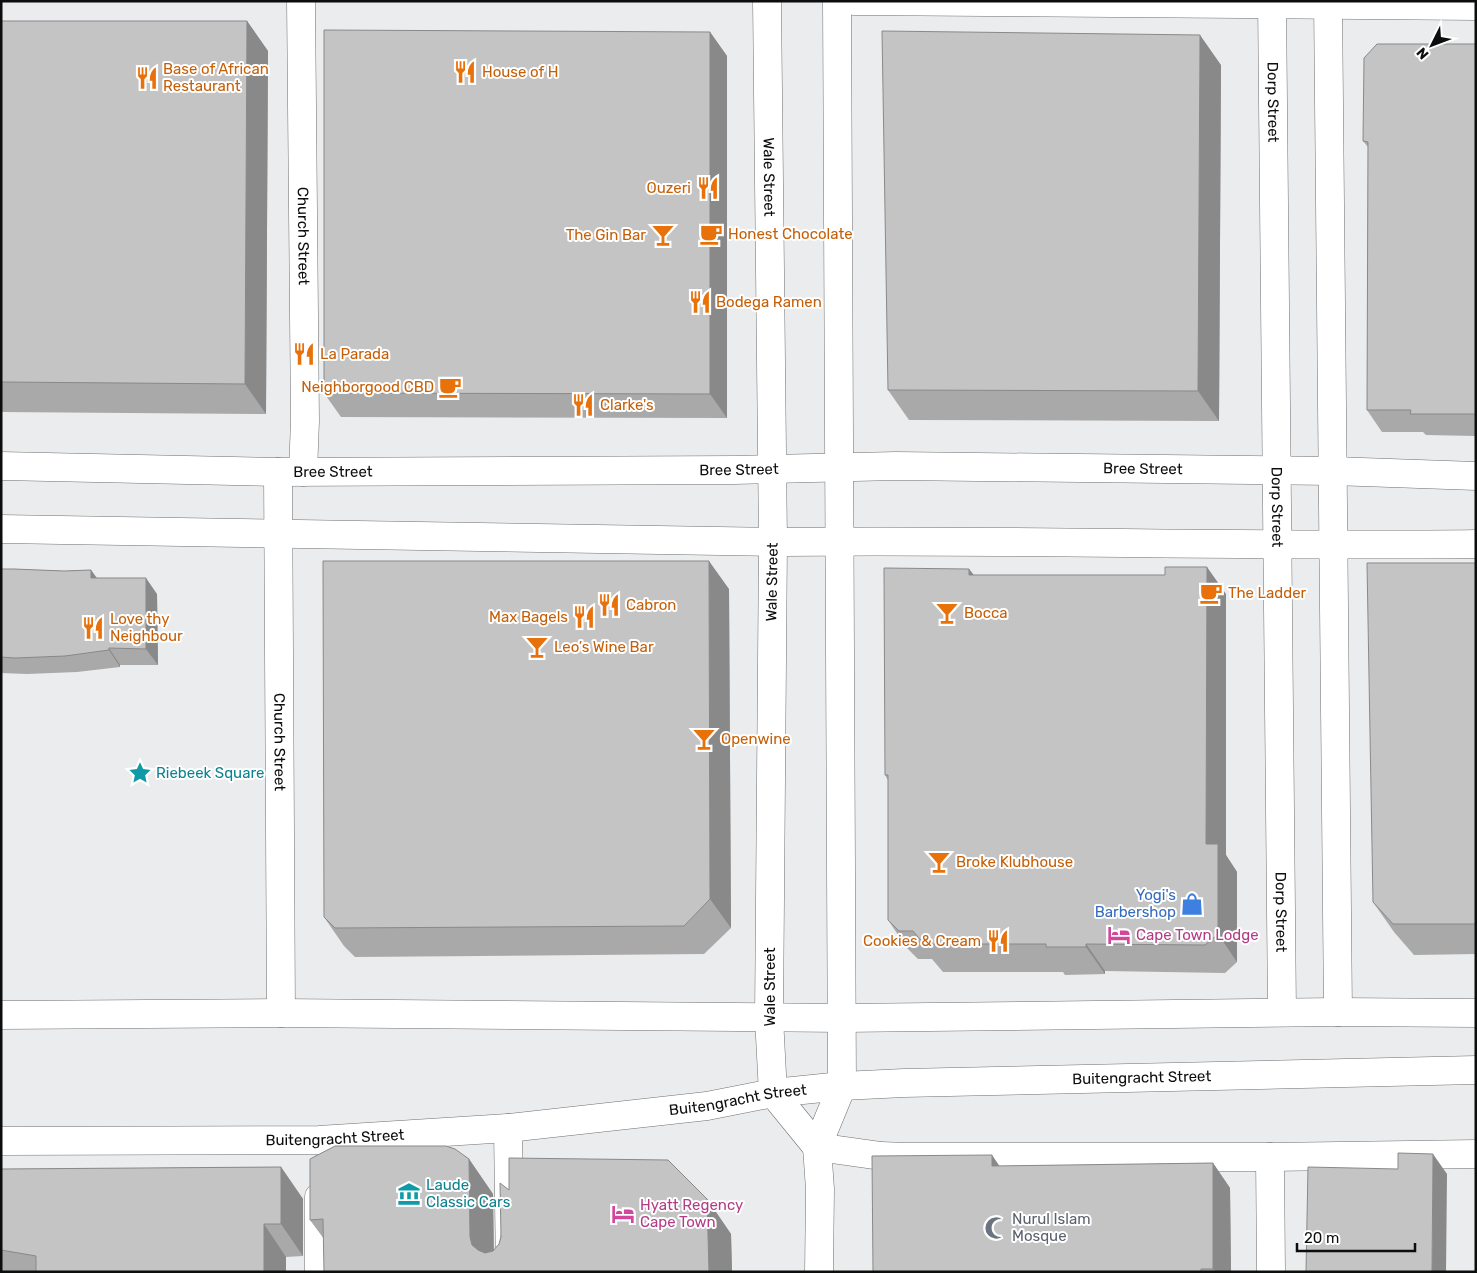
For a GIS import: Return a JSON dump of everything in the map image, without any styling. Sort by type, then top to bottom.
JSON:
[{"type":"street","name":"Church Street","points":[[281,1013],[278,534],[291,472],[305,421],[301,1]]},
{"type":"street","name":"Wale Street","points":[[767,1],[773,542],[769,1018],[773,1094]]},
{"type":"street","points":[[820,1272],[820,1189],[817,1147],[842,1086],[837,1]]},
{"type":"street","points":[[854,1],[1272,2],[1476,6]]},
{"type":"street","name":"Dorp Street","points":[[1272,2],[1282,1012]]},
{"type":"street","points":[[1328,3],[1338,1012]]},
{"type":"street","name":"Bree Street","points":[[1,466],[291,472],[611,472],[840,466],[1333,471],[1476,476]]},
{"type":"street","points":[[1,529],[773,542],[1333,546],[1476,544]]},
{"type":"street","points":[[1,1015],[281,1013],[842,1018],[1282,1012],[1476,1013]]},
{"type":"street","name":"Buitengracht Street","points":[[1,1141],[320,1140],[508,1128],[707,1106],[773,1094],[842,1086],[1476,1070]]},
{"type":"street","points":[[773,1094],[817,1147],[881,1156],[1270,1157],[1476,1154]]},
{"type":"street","points":[[508,1128],[510,1272]]},
{"type":"street","points":[[319,1272],[320,1140]]},
{"type":"street","points":[[1270,1157],[1271,1272]]},
{"type":"building","points":[[1,21],[247,21],[245,384],[1,382]]},
{"type":"building","points":[[324,30],[710,32],[710,394],[324,393]]},
{"type":"building","points":[[882,31],[1200,35],[1198,391],[888,390]]},
{"type":"building","points":[[1377,44],[1476,44],[1476,414],[1410,414],[1411,410],[1367,410],[1368,142],[1363,141],[1364,58]]},
{"type":"building","points":[[323,561],[709,561],[710,899],[684,926],[335,928],[324,917]]},
{"type":"building","points":[[1367,563],[1476,563],[1476,924],[1393,924],[1373,902]]},
{"type":"building","points":[[1165,567],[1207,567],[1206,844],[1218,844],[1218,934],[1205,945],[1086,944],[1086,947],[1046,947],[1046,944],[924,944],[913,931],[899,931],[888,920],[888,775],[885,775],[884,568],[969,569],[969,575],[1165,575]]},
{"type":"building","points":[[1,569],[91,570],[91,578],[146,578],[146,649],[109,648],[109,650],[65,656],[1,657]]},
{"type":"building","points":[[335,1146],[446,1146],[455,1149],[469,1159],[470,1237],[472,1245],[485,1253],[493,1251],[499,1244],[501,1237],[500,1183],[509,1190],[509,1158],[668,1160],[707,1199],[709,1272],[324,1272],[323,1219],[310,1220],[310,1159]]},
{"type":"building","points":[[1398,1153],[1433,1154],[1432,1272],[1306,1272],[1308,1167],[1398,1169]]},
{"type":"building","points":[[992,1155],[992,1166],[1213,1163],[1213,1269],[1201,1269],[1201,1272],[873,1272],[872,1156]]},
{"type":"building","points":[[281,1167],[281,1224],[264,1224],[264,1272],[36,1272],[36,1256],[1,1250],[1,1169]]},
{"type":"place","name":"House of H","points":[[465,72]]},
{"type":"place","name":"Base of African Restaurant","points":[[147,78]]},
{"type":"place","name":"Ouzeri","points":[[708,188]]},
{"type":"place","name":"Honest Chocolate","points":[[711,234]]},
{"type":"place","name":"The Gin Bar","points":[[663,235]]},
{"type":"place","name":"Bodega Ramen","points":[[700,302]]},
{"type":"place","name":"La Parada","points":[[304,354]]},
{"type":"place","name":"Neighborgood CBD","points":[[450,387]]},
{"type":"place","name":"Clarke's","points":[[583,405]]},
{"type":"place","name":"The Ladder","points":[[1211,593]]},
{"type":"place","name":"Cabron","points":[[609,605]]},
{"type":"place","name":"Bocca","points":[[947,613]]},
{"type":"place","name":"Max Bagels","points":[[584,617]]},
{"type":"place","name":"Love thy Neighbour","points":[[93,628]]},
{"type":"place","name":"Leo’s Wine Bar","points":[[537,647]]},
{"type":"place","name":"Openwine","points":[[704,739]]},
{"type":"place","name":"Riebeek Square","points":[[140,773]]},
{"type":"place","name":"Broke Klubhouse","points":[[939,862]]},
{"type":"place","name":"Yogi's Barbershop","points":[[1192,904]]},
{"type":"place","name":"Cape Town Lodge","points":[[1119,935]]},
{"type":"place","name":"Cookies & Cream","points":[[998,941]]},
{"type":"place","name":"Laude Classic Cars","points":[[409,1194]]},
{"type":"place","name":"Hyatt Regency Cape Town","points":[[623,1214]]},
{"type":"place","name":"Nurul Islam Mosque","points":[[996,1228]]}]
